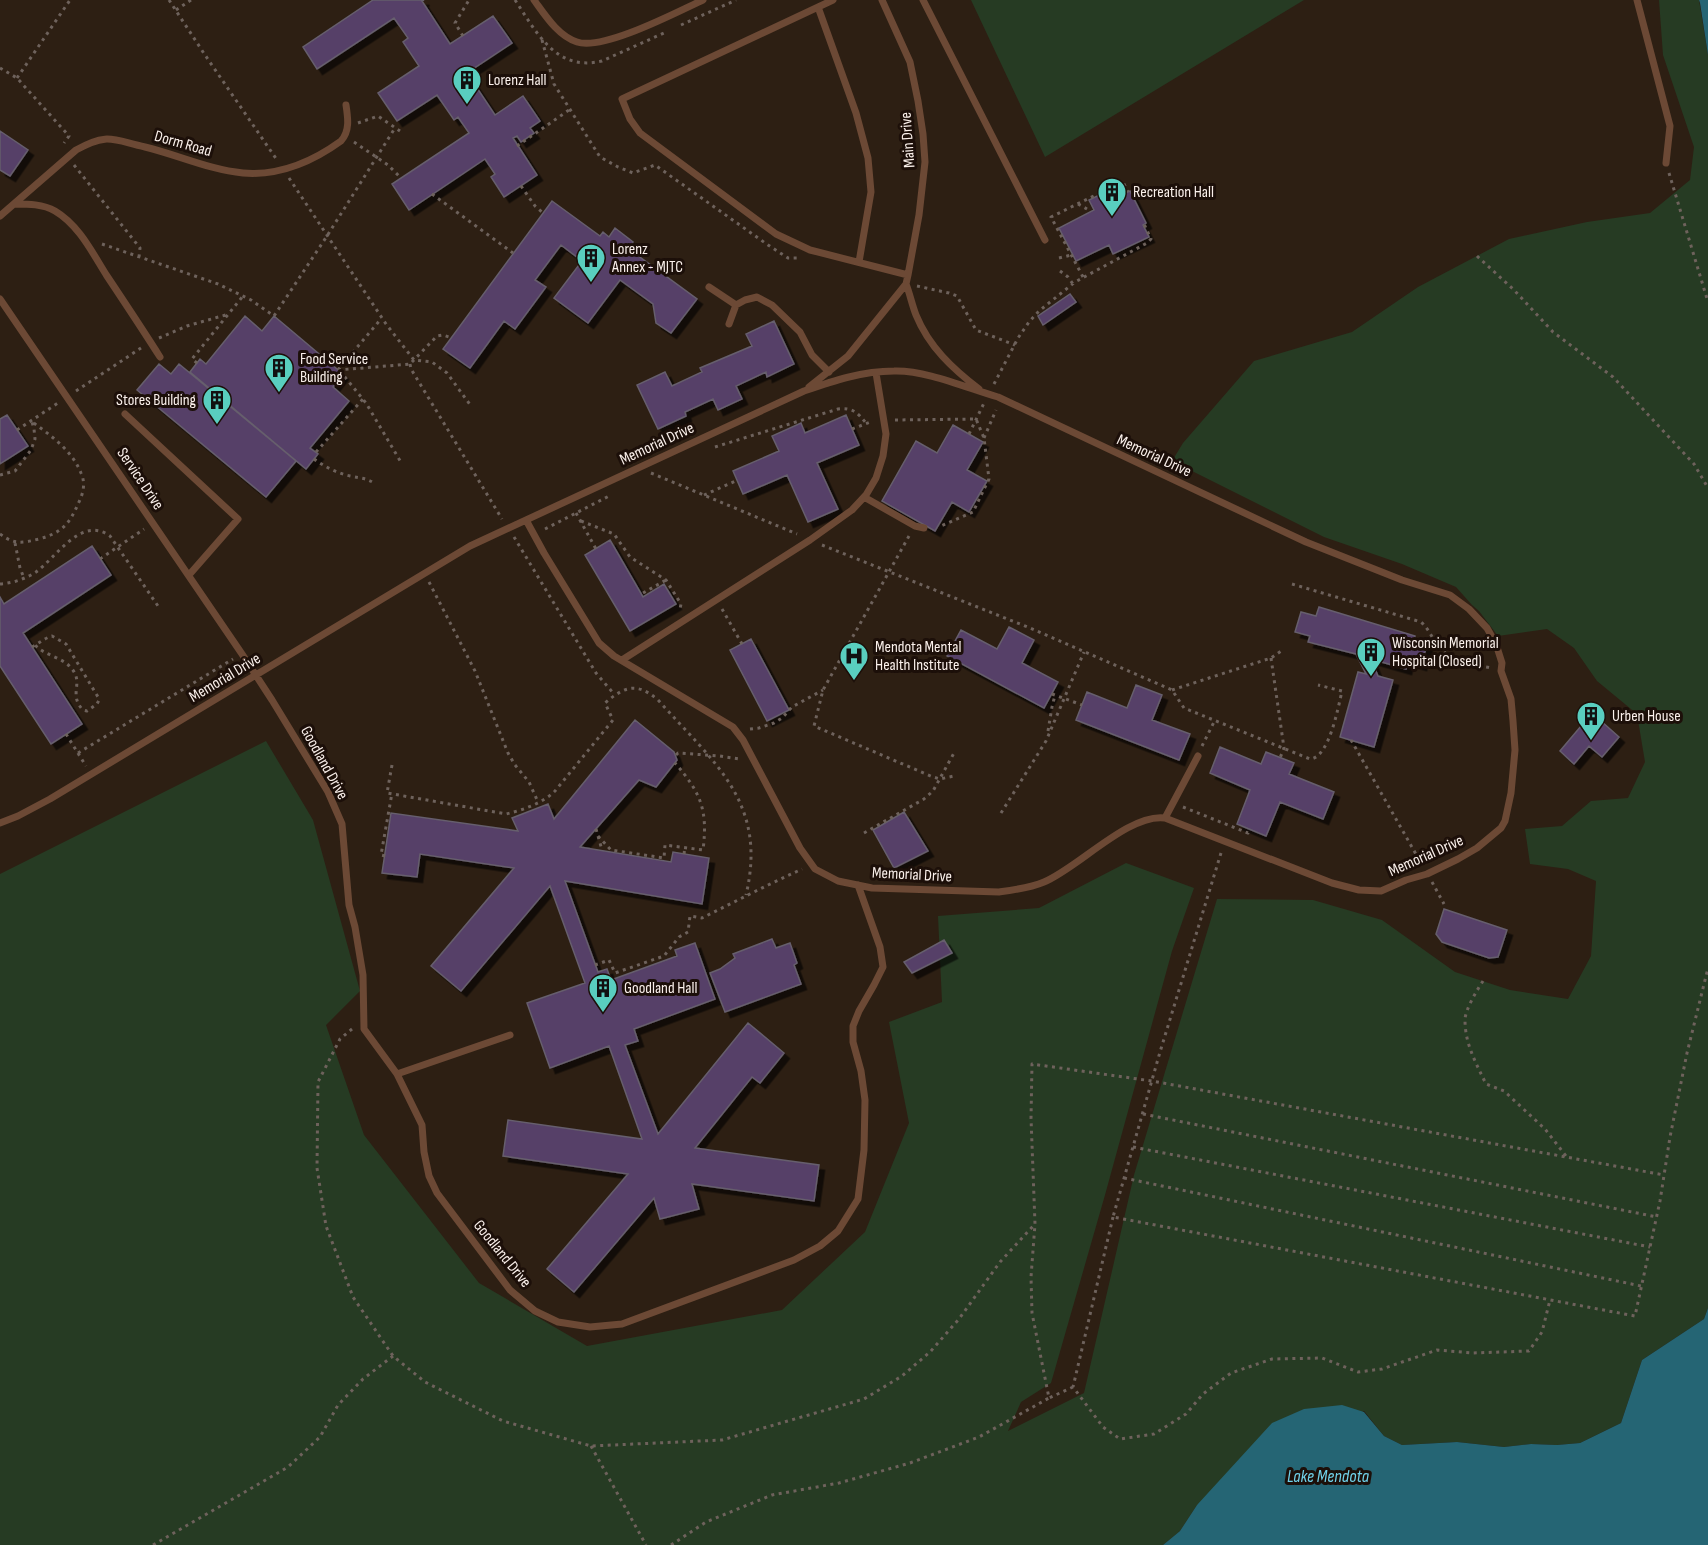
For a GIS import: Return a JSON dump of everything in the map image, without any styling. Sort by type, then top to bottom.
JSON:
[{"type":"lane","points":[[534,0],[550,21],[564,34],[576,42],[590,44],[626,35],[703,0]]},
{"type":"lane","points":[[833,0],[622,99],[630,119],[640,133],[776,234],[810,250],[908,275]]},
{"type":"lane","name":"Main Drive","points":[[804,392],[848,356],[906,284],[908,275],[925,162],[923,134],[910,62],[882,0]]},
{"type":"lane","points":[[923,0],[1046,240]]},
{"type":"lane","points":[[1637,0],[1670,126],[1666,162]]},
{"type":"lane","points":[[818,7],[856,113],[868,158],[871,192],[859,262]]},
{"type":"lane","points":[[344,137],[348,126],[346,105]]},
{"type":"lane","name":"Dorm Road","points":[[0,216],[76,150],[90,142],[108,137],[162,150],[205,165],[254,174],[284,170],[309,162],[329,150],[344,137]]},
{"type":"lane","points":[[14,204],[41,206],[55,211],[70,223],[86,243],[160,357]]},
{"type":"lane","points":[[906,284],[920,323],[938,352],[956,372],[986,393]]},
{"type":"lane","points":[[709,287],[736,305]]},
{"type":"lane","points":[[729,324],[736,305],[757,297],[772,305],[800,332],[812,355],[829,372]]},
{"type":"lane","name":"Service Drive","points":[[0,299],[256,676]]},
{"type":"lane","name":"Memorial Drive","points":[[0,823],[50,799],[470,546],[645,464],[804,392],[852,376],[895,371],[946,380],[1001,398],[1306,542],[1402,580],[1450,595],[1469,609],[1488,628],[1496,644],[1502,663],[1501,671],[1511,699],[1515,750],[1511,793],[1505,821],[1501,828],[1477,848],[1428,874],[1406,880],[1381,891],[1359,891],[1332,883],[1165,818],[1152,818],[1127,828],[1063,872],[1044,882],[1017,890],[989,892],[872,888],[838,881],[815,869],[800,848],[752,756],[733,727],[614,656],[599,643],[526,520]]},
{"type":"lane","points":[[622,660],[810,540],[852,510],[864,497],[876,478],[883,456],[886,434],[876,373]]},
{"type":"lane","points":[[125,414],[238,519],[189,575]]},
{"type":"lane","points":[[864,497],[915,526],[924,528]]},
{"type":"lane","name":"Goodland Drive","points":[[256,676],[328,792],[342,824],[349,904],[363,975],[364,1029],[397,1074],[423,1125],[424,1152],[429,1176],[437,1193],[510,1290],[535,1311],[558,1323],[590,1328],[622,1324],[794,1260],[820,1246],[838,1231],[858,1199],[864,1150],[865,1100],[861,1071],[853,1042],[853,1026],[883,967],[880,947],[858,885]]},
{"type":"lane","points":[[1165,818],[1198,756]]},
{"type":"lane","points":[[397,1074],[510,1035]]},
{"type":"path","points":[[17,78],[70,0]]},
{"type":"path","points":[[170,0],[382,318],[414,360],[432,362],[447,373],[471,406]]},
{"type":"path","points":[[176,10],[190,0]]},
{"type":"path","points":[[463,36],[455,23],[469,0]]},
{"type":"path","points":[[517,146],[569,110]]},
{"type":"path","points":[[348,126],[378,116],[400,131]]},
{"type":"path","points":[[86,243],[96,242],[218,285],[251,300],[274,316],[395,128]]},
{"type":"path","points":[[344,137],[360,145],[388,165],[400,178]]},
{"type":"path","points":[[1666,162],[1708,302]]},
{"type":"path","points":[[1083,277],[1051,217],[1123,182],[1128,192]]},
{"type":"path","points":[[521,186],[543,213]]},
{"type":"path","points":[[432,194],[513,253]]},
{"type":"path","points":[[1077,204],[1087,209]]},
{"type":"path","points":[[969,434],[986,393],[1029,322],[1039,311],[1083,277],[1151,239],[1144,224]]},
{"type":"path","points":[[1059,258],[1071,255]]},
{"type":"path","points":[[1477,256],[1514,290],[1553,332],[1613,377],[1694,464],[1708,488]]},
{"type":"path","points":[[1060,272],[1073,284]]},
{"type":"path","points":[[197,363],[192,359],[243,297]]},
{"type":"path","points":[[17,430],[151,342],[186,326],[229,314]]},
{"type":"path","points":[[338,370],[382,318]]},
{"type":"path","points":[[338,370],[410,364],[437,336],[452,338]]},
{"type":"path","points":[[338,370],[343,373],[363,399],[402,464]]},
{"type":"path","points":[[984,438],[1001,398]]},
{"type":"path","points":[[316,452],[363,399]]},
{"type":"path","points":[[709,449],[838,409],[852,410],[866,423]]},
{"type":"path","points":[[852,429],[866,423],[884,420],[976,419]]},
{"type":"path","points":[[941,526],[973,512],[989,479],[984,438],[976,419]]},
{"type":"path","points":[[0,475],[15,471],[31,450],[35,439],[31,420]]},
{"type":"path","points":[[0,534],[15,543],[58,532],[72,517],[82,495],[84,483],[76,463],[64,447],[31,420]]},
{"type":"path","points":[[314,459],[335,471],[363,477],[374,483]]},
{"type":"path","points":[[645,464],[652,475],[1030,628],[1172,690],[1184,708],[1310,759],[1316,759],[1320,755],[1330,738],[1342,691],[1318,685]]},
{"type":"path","points":[[652,475],[660,471]]},
{"type":"path","points":[[703,496],[738,480]]},
{"type":"path","points":[[534,535],[614,494]]},
{"type":"path","points":[[576,513],[596,549]]},
{"type":"path","points":[[580,521],[614,534],[630,557],[666,580],[681,604],[677,625]]},
{"type":"path","points":[[100,558],[153,523]]},
{"type":"path","points":[[915,526],[824,690],[814,726],[940,779],[954,776]]},
{"type":"path","points":[[0,584],[24,578],[41,567],[71,540],[88,531],[98,530],[105,532],[118,546],[158,606]]},
{"type":"path","points":[[15,543],[24,578]]},
{"type":"path","points":[[424,573],[475,671],[508,753],[529,782],[538,802]]},
{"type":"path","points":[[643,593],[666,580]]},
{"type":"path","points":[[1292,584],[1421,622],[1432,634],[1437,645],[1452,657],[1501,671]]},
{"type":"path","points":[[717,600],[742,644]]},
{"type":"path","points":[[52,636],[66,644],[98,697],[97,705],[87,711],[83,710],[76,702],[77,681],[72,669],[66,663],[34,646],[52,636]]},
{"type":"path","points":[[1172,690],[1271,658],[1284,649]]},
{"type":"path","points":[[1000,813],[1046,741],[1084,652]]},
{"type":"path","points":[[78,753],[242,654]]},
{"type":"path","points":[[1271,658],[1284,748],[1280,758]]},
{"type":"path","points":[[392,765],[387,793],[506,814],[549,797],[613,720],[605,703],[614,694],[626,689],[646,690],[722,771],[735,791],[747,823],[751,844],[751,868],[746,895]]},
{"type":"path","points":[[736,731],[759,728],[774,723],[792,707],[824,690]]},
{"type":"path","points":[[1046,741],[1054,694],[1082,705]]},
{"type":"path","points":[[1198,756],[1215,720]]},
{"type":"path","points":[[66,734],[92,774]]},
{"type":"path","points":[[1351,740],[1444,904]]},
{"type":"path","points":[[676,755],[678,753],[741,759],[752,756]]},
{"type":"path","points":[[864,833],[910,809],[933,791],[954,753]]},
{"type":"path","points":[[1034,760],[1040,763]]},
{"type":"path","points":[[598,837],[611,850],[664,858],[665,845],[703,850],[705,830],[701,801],[690,781],[675,763]]},
{"type":"path","points":[[385,856],[381,855],[392,793]]},
{"type":"path","points":[[1174,803],[1248,833],[1250,830]]},
{"type":"path","points":[[596,829],[602,850]]},
{"type":"path","points":[[1073,1388],[1113,1217],[1224,841]]},
{"type":"path","points":[[684,854],[685,847]]},
{"type":"path","points":[[595,965],[609,960],[615,973],[664,956],[679,937],[688,932],[690,916],[702,918],[812,865]]},
{"type":"path","points":[[1113,1217],[1635,1316],[1657,1217],[1687,1053],[1708,968]]},
{"type":"path","points":[[1483,981],[1465,1018],[1469,1048],[1486,1084],[1504,1090],[1545,1129],[1567,1157]]},
{"type":"path","points":[[1049,1398],[1032,1313],[1031,1277],[1035,1224],[1031,1118],[1032,1065],[1152,1081],[1664,1175]]},
{"type":"path","points":[[1143,1114],[1657,1217]]},
{"type":"path","points":[[1133,1147],[1650,1247]]},
{"type":"path","points":[[1124,1178],[1641,1286]]},
{"type":"path","points":[[1073,1388],[1103,1427],[1120,1439],[1154,1434],[1186,1414],[1203,1394],[1231,1373],[1272,1359],[1322,1358],[1358,1372],[1382,1369],[1437,1350],[1473,1353],[1529,1351],[1542,1332],[1550,1300]]},
{"type":"path","points":[[153,1545],[288,1467],[320,1437],[338,1405],[363,1378],[393,1356]]},
{"type":"path","points":[[671,1545],[706,1522],[772,1495],[839,1483],[910,1463],[979,1437],[1049,1398],[1073,1388]]},
{"type":"path","points":[[591,1446],[646,1545]]},
{"type":"shaded area","name":"Mendota Mental Health Institute","points":[[0,0],[1699,0],[1708,55],[1708,1308],[1342,1405],[1163,1545],[0,1545]]},
{"type":"green space","points":[[971,0],[1304,0],[1045,157]]},
{"type":"green space","points":[[1659,0],[1699,0],[1708,55],[1708,1308],[1704,1319],[1642,1360],[1621,1423],[1580,1443],[1504,1447],[1457,1442],[1402,1445],[1384,1436],[1364,1411],[1197,1505],[1180,1531],[1163,1545],[0,1545],[0,874],[266,741],[313,820],[360,991],[326,1025],[364,1135],[479,1283],[587,1346],[782,1310],[865,1232],[909,1123],[889,1022],[942,1002],[938,916],[1039,908],[1126,863],[1194,888],[1172,951],[1051,1383],[1021,1402],[1008,1431],[1084,1393],[1134,1175],[1217,899],[1313,900],[1382,920],[1455,972],[1510,990],[1568,999],[1591,956],[1596,881],[1568,869],[1530,864],[1525,829],[1562,826],[1591,801],[1628,798],[1645,762],[1637,714],[1597,681],[1574,648],[1547,629],[1498,636],[1479,611],[1456,587],[1402,564],[1324,537],[1172,461],[1183,443],[1254,361],[1352,332],[1418,287],[1509,239],[1587,222],[1650,213],[1690,180],[1694,147],[1663,55]]},
{"type":"water","points":[[1699,0],[1708,0],[1708,55],[1700,3]]},
{"type":"water","name":"Lake Mendota","points":[[1708,1308],[1708,1545],[1163,1545],[1180,1531],[1197,1505],[1272,1423],[1304,1409],[1342,1405],[1364,1412],[1384,1436],[1402,1445],[1457,1442],[1504,1447],[1580,1443],[1621,1423],[1642,1360],[1704,1319]]},
{"type":"building","name":"Lorenz Hall","points":[[373,0],[424,0],[422,1],[450,44],[493,16],[512,43],[467,73],[495,115],[523,96],[540,121],[530,128],[534,133],[521,142],[517,136],[513,138],[537,175],[504,197],[491,177],[495,174],[485,159],[409,210],[392,184],[469,133],[458,117],[454,120],[437,95],[397,121],[378,93],[419,66],[403,42],[408,38],[394,18],[317,69],[303,47]]},
{"type":"building","points":[[0,131],[28,150],[10,176],[0,170]]},
{"type":"building","name":"Recreation Hall","points":[[1120,185],[1125,193],[1130,191],[1146,223],[1143,225],[1149,237],[1113,254],[1109,245],[1076,261],[1059,228],[1094,210],[1089,200]]},
{"type":"building","name":"Lorenz Annex - MJTC","points":[[552,201],[600,236],[603,232],[609,237],[615,228],[633,242],[629,249],[697,299],[671,333],[656,323],[653,304],[620,280],[588,323],[554,298],[582,261],[561,245],[535,280],[546,287],[515,329],[504,321],[470,368],[443,349]]},
{"type":"building","points":[[1070,294],[1076,302],[1043,325],[1038,316]]},
{"type":"building","name":"Food Service Building","points":[[245,316],[262,331],[274,316],[343,374],[333,387],[349,401],[310,448],[318,454],[306,469],[190,372],[200,359],[206,364]]},
{"type":"building","points":[[774,321],[794,364],[767,377],[766,372],[736,386],[742,399],[718,410],[713,399],[685,412],[686,416],[658,429],[637,385],[665,372],[672,386],[702,372],[700,368],[752,346],[746,334]]},
{"type":"building","name":"Stores Building","points":[[159,364],[171,374],[179,364],[296,461],[266,497],[137,390]]},
{"type":"building","points":[[7,415],[28,446],[0,464],[0,419]]},
{"type":"building","points":[[846,415],[859,445],[817,463],[838,509],[808,522],[787,475],[743,494],[733,471],[779,451],[772,436],[801,423],[805,433]]},
{"type":"building","points":[[953,425],[983,442],[967,470],[987,481],[969,512],[952,502],[935,531],[882,501],[916,441],[937,453]]},
{"type":"building","points":[[610,540],[643,597],[664,584],[676,604],[630,631],[585,555]]},
{"type":"building","points":[[92,546],[111,575],[23,633],[82,724],[51,744],[0,666],[0,597],[4,604]]},
{"type":"building","name":"Wisconsin Memorial Hospital (Closed)","points":[[1319,607],[1415,636],[1414,641],[1427,645],[1421,665],[1408,661],[1406,669],[1371,659],[1378,676],[1393,680],[1374,747],[1340,737],[1358,672],[1366,674],[1356,654],[1308,642],[1310,636],[1295,632],[1301,612],[1316,616]]},
{"type":"building","points":[[1009,627],[1034,640],[1022,663],[1058,682],[1044,708],[947,656],[961,630],[997,649]]},
{"type":"building","points":[[751,639],[789,710],[767,721],[730,650]]},
{"type":"building","points":[[1136,685],[1162,695],[1152,720],[1190,734],[1179,760],[1076,720],[1087,692],[1127,708]]},
{"type":"building","name":"Urben House","points":[[1592,713],[1619,737],[1602,757],[1589,746],[1574,764],[1560,751]]},
{"type":"building","name":"Goodland Hall","points":[[635,720],[674,752],[677,760],[656,787],[639,780],[580,847],[671,862],[673,852],[709,858],[702,904],[565,881],[598,972],[607,969],[611,980],[677,956],[675,950],[695,943],[715,999],[634,1029],[638,1041],[625,1045],[658,1134],[748,1023],[784,1053],[760,1083],[752,1077],[695,1148],[819,1165],[814,1201],[692,1184],[699,1209],[660,1219],[654,1198],[574,1292],[547,1269],[628,1174],[503,1156],[508,1120],[642,1139],[609,1046],[550,1068],[527,1003],[585,983],[550,886],[461,991],[431,966],[514,868],[420,854],[417,877],[382,873],[391,813],[518,831],[512,818],[548,804],[554,819]]},
{"type":"building","points":[[1220,747],[1261,764],[1266,752],[1294,763],[1289,774],[1334,792],[1323,819],[1280,802],[1266,836],[1237,824],[1250,790],[1210,773]]},
{"type":"building","points":[[904,812],[928,851],[894,868],[873,830]]},
{"type":"building","points":[[1444,909],[1507,930],[1498,957],[1489,958],[1442,942],[1436,934]]},
{"type":"building","points":[[772,939],[776,948],[790,943],[797,963],[794,965],[801,984],[725,1012],[710,973],[735,958],[733,954]]},
{"type":"building","points":[[944,940],[952,953],[912,973],[904,962]]},
{"type":"place","name":"Lorenz Hall","points":[[467,106]]},
{"type":"place","name":"Recreation Hall","points":[[1112,218]]},
{"type":"place","name":"Lorenz Annex - MJTC","points":[[591,284]]},
{"type":"place","name":"Food Service Building","points":[[279,394]]},
{"type":"place","name":"Stores Building","points":[[217,426]]},
{"type":"place","name":"Wisconsin Memorial Hospital (Closed)","points":[[1371,678]]},
{"type":"place","name":"Mendota Mental Health Institute","points":[[854,682]]},
{"type":"place","name":"Urben House","points":[[1591,742]]},
{"type":"place","name":"Goodland Hall","points":[[603,1014]]}]
